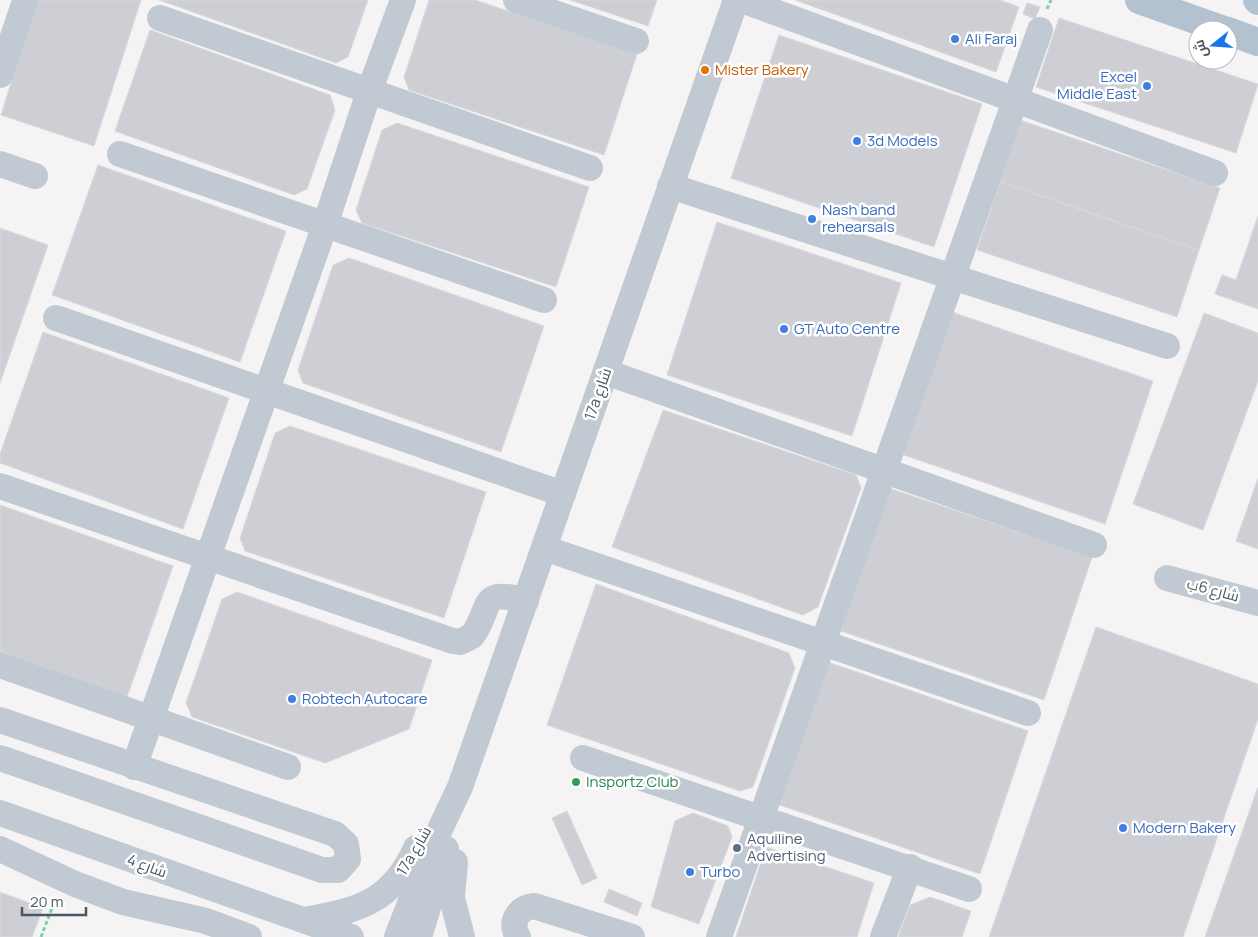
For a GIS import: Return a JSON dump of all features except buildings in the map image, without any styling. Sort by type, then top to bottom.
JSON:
[{"type":"main road","points":[[1139,0],[1196,20]]},
{"type":"main road","points":[[1238,35],[1258,42]]},
{"type":"street","points":[[134,768],[325,225],[369,92],[403,0]]},
{"type":"street","points":[[516,0],[636,41]]},
{"type":"street","name":"17a شارع","points":[[397,937],[433,844],[460,787],[736,0]]},
{"type":"street","points":[[742,0],[1215,173]]},
{"type":"street","points":[[0,75],[25,1]]},
{"type":"street","points":[[160,18],[590,168]]},
{"type":"street","points":[[719,937],[1040,30]]},
{"type":"street","points":[[120,154],[544,300]]},
{"type":"street","points":[[0,164],[35,176]]},
{"type":"street","points":[[670,186],[1167,346]]},
{"type":"street","points":[[56,318],[564,494]]},
{"type":"street","points":[[606,372],[1094,545]]},
{"type":"street","points":[[0,486],[453,641],[466,640],[472,636],[486,607],[493,598],[505,595],[526,601]]},
{"type":"street","points":[[544,548],[1028,714]]},
{"type":"street","name":"شارع 6ب","points":[[1167,578],[1258,603]]},
{"type":"street","points":[[0,665],[288,767]]},
{"type":"street","points":[[0,720],[134,768],[334,834],[346,844],[348,859],[338,870],[322,870],[0,758]]},
{"type":"street","points":[[583,758],[910,867],[969,889]]},
{"type":"street","name":"17a شارع","points":[[303,920],[356,909],[375,900],[391,888],[409,864],[430,823],[460,787]]},
{"type":"street","name":"17a شارع","points":[[419,937],[435,891],[460,787]]},
{"type":"street","name":"17a شارع","points":[[460,787],[452,898],[457,924],[462,937]]},
{"type":"street","name":"شارع 4","points":[[0,813],[261,907],[351,937]]},
{"type":"street","points":[[0,849],[122,902],[206,921],[238,933],[261,907]]},
{"type":"street","points":[[883,937],[910,867]]},
{"type":"street","points":[[518,937],[514,929],[515,917],[523,909],[534,906],[632,937]]},
{"type":"path","points":[[42,937],[63,878]]},
{"type":"place","name":"Ali Faraj","points":[[955,39]]},
{"type":"place","name":"Mister Bakery","points":[[705,70]]},
{"type":"place","name":"Excel Middle East","points":[[1147,86]]},
{"type":"place","name":"3d Models","points":[[857,141]]},
{"type":"place","name":"Nash band rehearsals","points":[[812,219]]},
{"type":"place","name":"GT Auto Centre","points":[[784,329]]},
{"type":"place","name":"Robtech Autocare","points":[[292,699]]},
{"type":"place","name":"Insportz Club","points":[[576,782]]},
{"type":"place","name":"Modern Bakery","points":[[1123,828]]},
{"type":"place","name":"Aquiline Advertising","points":[[737,848]]},
{"type":"place","name":"Turbo","points":[[690,872]]}]
